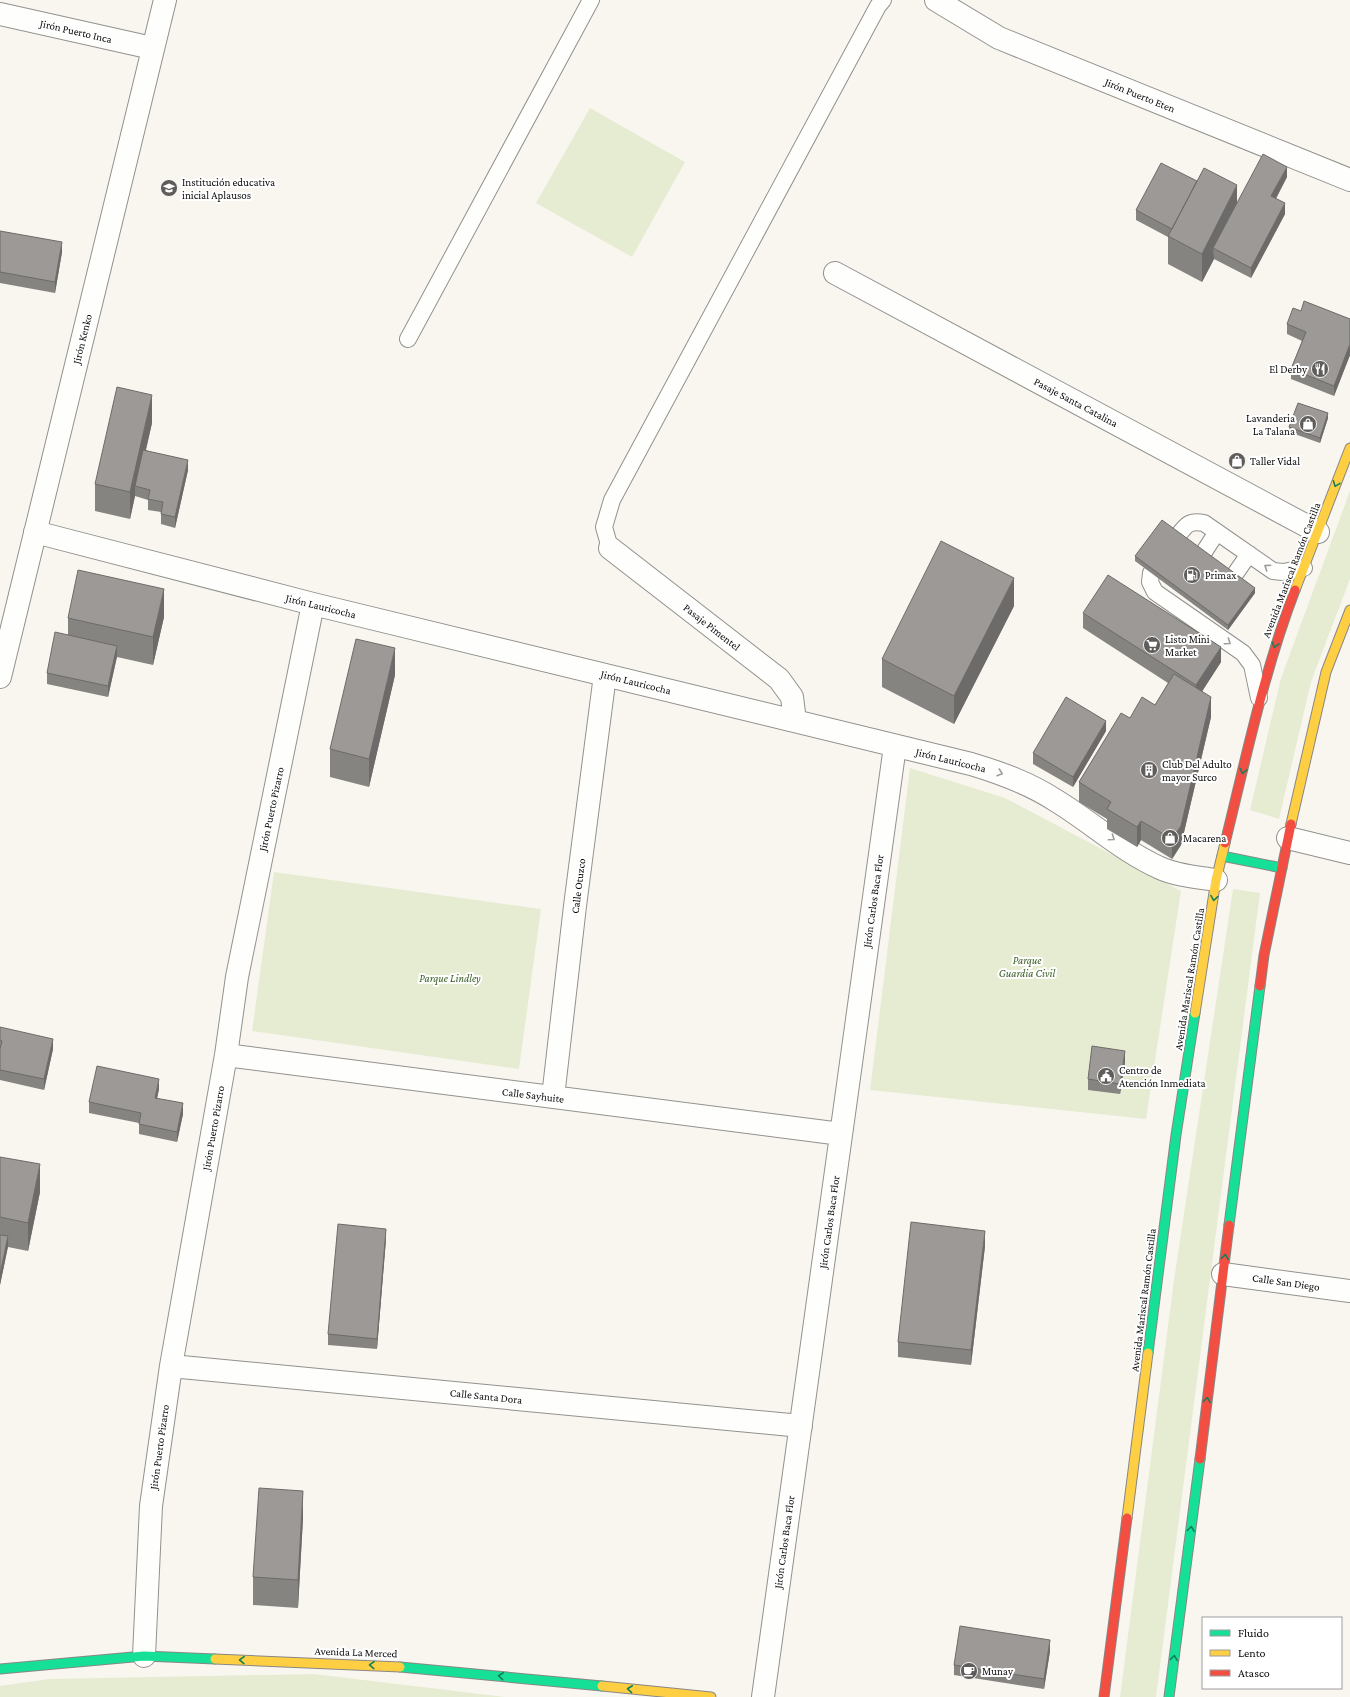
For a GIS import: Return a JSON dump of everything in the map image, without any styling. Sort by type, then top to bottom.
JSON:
[{"type":"main road","name":"Avenida Mariscal Ramón Castilla","points":[[1104,1697],[1176,1136],[1216,880],[1260,702],[1280,629],[1350,448]]},
{"type":"main road","points":[[1170,1697],[1264,955],[1288,838],[1326,672],[1350,610]]},
{"type":"main road","points":[[1222,856],[1282,868]]},
{"type":"main road","name":"Avenida La Merced","points":[[0,1669],[144,1656],[409,1667],[711,1697]]},
{"type":"street","name":"Jirón Kenko","points":[[0,677],[152,48],[165,0]]},
{"type":"street","name":"Jirón Puerto Eten","points":[[936,0],[999,38],[1350,180]]},
{"type":"street","name":"Jirón Puerto Inca","points":[[0,14],[152,48]]},
{"type":"street","name":"Pasaje Santa Catalina","points":[[835,273],[1318,532]]},
{"type":"street","name":"Jirón Lauricocha","points":[[35,532],[313,604],[972,764],[1031,786],[1054,799],[1124,847],[1160,868],[1184,876],[1216,880]]},
{"type":"street","name":"Pasaje Pimentel","points":[[610,548],[779,679],[792,697],[795,721]]},
{"type":"street","name":"Jirón Puerto Pizarro","points":[[144,1656],[151,1506],[172,1366],[226,1055],[237,977],[313,604]]},
{"type":"street","name":"Calle Otuzco","points":[[553,1097],[575,906],[605,675]]},
{"type":"street","name":"Jirón Carlos Baca Flor","points":[[763,1697],[895,746]]},
{"type":"street","points":[[1288,838],[1350,853]]},
{"type":"street","name":"Calle Sayhuite","points":[[226,1055],[841,1134]]},
{"type":"street","name":"Calle San Diego","points":[[1223,1274],[1350,1291]]},
{"type":"street","name":"Calle Santa Dora","points":[[172,1366],[800,1426]]},
{"type":"lane","points":[[408,339],[591,0]]},
{"type":"lane","points":[[610,548],[604,527],[612,500],[878,6],[883,0]]},
{"type":"lane","points":[[1177,536],[1186,525],[1195,521],[1204,523],[1273,571],[1283,572],[1304,568]]},
{"type":"lane","points":[[1202,555],[1217,532]]},
{"type":"lane","points":[[1233,578],[1248,554]]},
{"type":"lane","points":[[1151,573],[1150,582],[1155,592],[1172,597],[1204,619],[1243,653],[1252,665],[1260,702]]},
{"type":"green space","points":[[590,108],[685,162],[632,257],[536,203]]},
{"type":"green space","points":[[1350,491],[1350,579],[1311,682],[1279,819],[1250,810],[1281,678]]},
{"type":"green space","name":"Parque Guardia Civil","points":[[910,768],[1005,798],[1181,891],[1146,1119],[870,1090]]},
{"type":"green space","name":"Parque Lindley","points":[[274,872],[541,909],[519,1069],[252,1031]]},
{"type":"green space","points":[[1233,889],[1260,893],[1156,1697],[1120,1697],[1174,1280]]},
{"type":"green space","points":[[314,1674],[505,1697],[0,1697],[0,1686],[49,1679]]},
{"type":"building","points":[[1263,154],[1287,167],[1271,196],[1285,203],[1251,268],[1213,248]]},
{"type":"building","points":[[1161,163],[1197,181],[1172,229],[1136,210]]},
{"type":"building","points":[[1204,168],[1237,185],[1202,254],[1168,236]]},
{"type":"building","points":[[0,231],[62,242],[55,282],[0,272]]},
{"type":"building","points":[[1304,301],[1350,319],[1350,344],[1334,386],[1291,369],[1306,332],[1287,324],[1293,308],[1301,311]]},
{"type":"building","points":[[117,387],[152,395],[130,492],[95,484]]},
{"type":"building","points":[[1298,403],[1328,413],[1320,438],[1289,427]]},
{"type":"building","points":[[143,450],[188,460],[175,517],[161,514],[163,502],[148,499],[150,490],[135,486]]},
{"type":"building","name":"Primax","points":[[1162,520],[1255,588],[1228,625],[1135,556]]},
{"type":"building","points":[[941,541],[1014,578],[954,696],[882,659]]},
{"type":"building","points":[[78,570],[164,589],[153,637],[68,618]]},
{"type":"building","name":"Listo Mini Market","points":[[1108,575],[1221,647],[1196,685],[1083,613]]},
{"type":"building","points":[[55,632],[117,646],[108,686],[47,673]]},
{"type":"building","points":[[356,639],[395,648],[369,759],[330,749]]},
{"type":"building","name":"Club Del Adulto mayor Surco","points":[[1174,674],[1211,697],[1181,826],[1172,839],[1141,821],[1137,827],[1107,809],[1111,802],[1079,782],[1121,713],[1130,718],[1142,697],[1155,705]]},
{"type":"building","points":[[1066,697],[1106,721],[1073,777],[1033,753]]},
{"type":"building","points":[[0,1027],[53,1039],[44,1079],[0,1070],[0,1049],[2,1041],[0,1040]]},
{"type":"building","name":"Centro de Atención Inmediata","points":[[1092,1046],[1125,1051],[1120,1084],[1088,1079]]},
{"type":"building","points":[[97,1066],[159,1079],[155,1098],[183,1103],[177,1132],[139,1124],[141,1113],[89,1102]]},
{"type":"building","points":[[0,1157],[40,1164],[28,1223],[0,1217]]},
{"type":"building","points":[[911,1222],[985,1231],[971,1350],[898,1342]]},
{"type":"building","points":[[338,1224],[386,1229],[377,1339],[328,1334]]},
{"type":"building","points":[[0,1235],[8,1236],[0,1275]]},
{"type":"building","points":[[259,1488],[303,1491],[298,1580],[253,1577]]},
{"type":"building","points":[[960,1626],[1050,1640],[1044,1679],[954,1665]]},
{"type":"traffic: fast","points":[[1222,856],[1282,868]]},
{"type":"traffic: fast","points":[[1229,1225],[1260,986]]},
{"type":"traffic: fast","points":[[1148,1353],[1176,1135],[1195,1013]]},
{"type":"traffic: fast","points":[[1169,1697],[1200,1459]]},
{"type":"traffic: fast","points":[[0,1669],[144,1656],[215,1659]]},
{"type":"traffic: fast","points":[[400,1667],[602,1686]]},
{"type":"traffic: slow","points":[[1295,590],[1350,448]]},
{"type":"traffic: slow","points":[[1291,824],[1326,672],[1350,610]]},
{"type":"traffic: slow","points":[[1195,1013],[1216,880],[1225,843]]},
{"type":"traffic: slow","points":[[1127,1518],[1148,1353]]},
{"type":"traffic: slow","points":[[215,1659],[400,1667]]},
{"type":"traffic: slow","points":[[602,1686],[711,1697]]},
{"type":"traffic: jam","points":[[1225,843],[1265,683],[1295,590]]},
{"type":"traffic: jam","points":[[1260,986],[1264,955],[1291,824]]},
{"type":"traffic: jam","points":[[1200,1459],[1229,1225]]},
{"type":"traffic: jam","points":[[1104,1697],[1127,1518]]},
{"type":"place","name":"Institución educativa inicial Aplausos","points":[[169,188]]},
{"type":"place","name":"El Derby","points":[[1320,369]]},
{"type":"place","name":"Lavanderia La Talana","points":[[1308,424]]},
{"type":"place","name":"Taller Vidal","points":[[1237,461]]},
{"type":"place","name":"Primax","points":[[1192,575]]},
{"type":"place","name":"Listo Mini Market","points":[[1152,645]]},
{"type":"place","name":"Club Del Adulto mayor Surco","points":[[1149,770]]},
{"type":"place","name":"Macarena","points":[[1170,838]]},
{"type":"place","name":"Centro de Atención Inmediata","points":[[1106,1076]]},
{"type":"place","name":"Munay","points":[[969,1671]]}]
